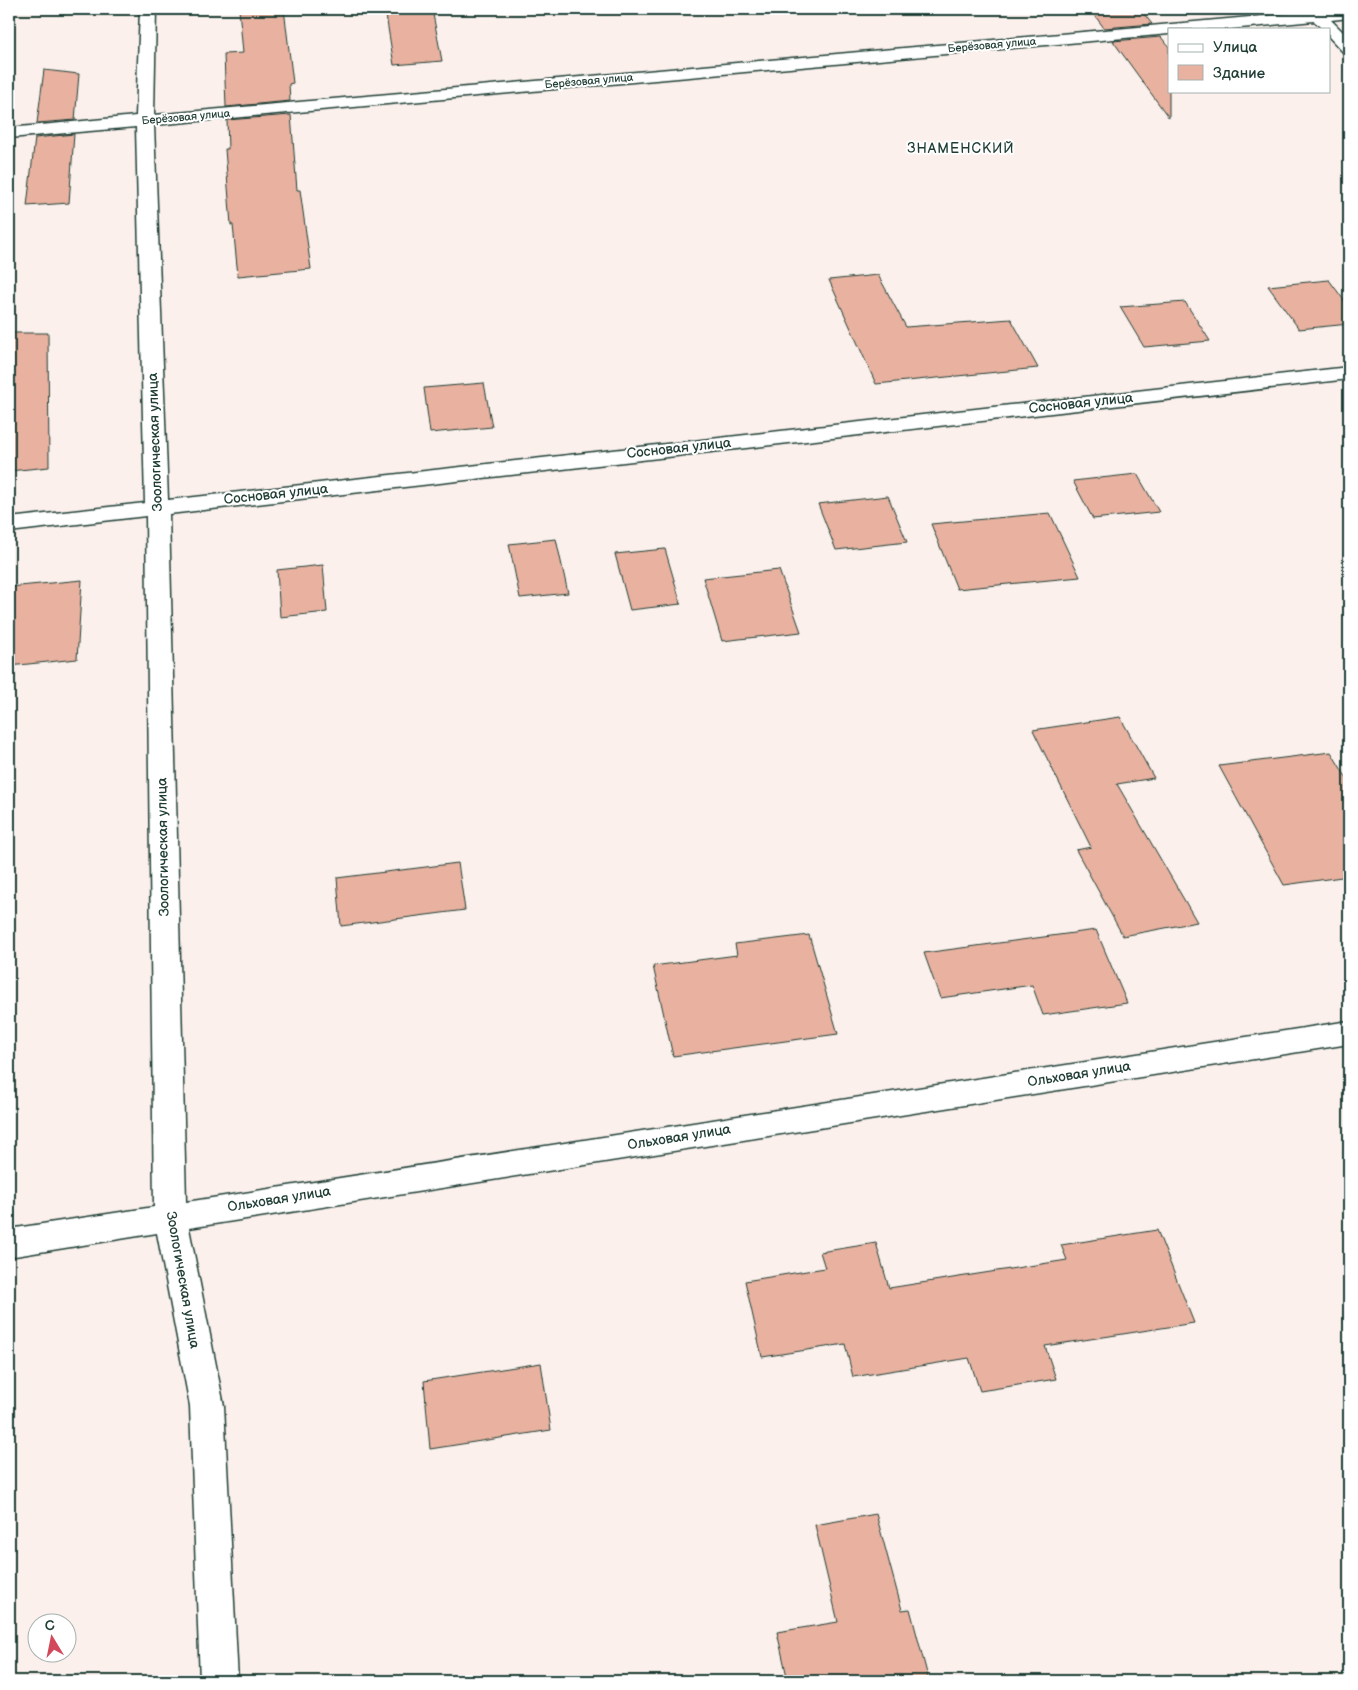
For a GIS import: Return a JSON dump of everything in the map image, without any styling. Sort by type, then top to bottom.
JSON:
[{"type":"street","name":"Зоологическая улица","points":[[148,9],[145,121],[157,507],[170,1216],[207,1406],[219,1681]]},
{"type":"street","name":"Берёзовая улица","points":[[1179,28],[1315,12],[1349,13]]},
{"type":"street","points":[[1315,12],[1349,48]]},
{"type":"street","name":"Берёзовая улица","points":[[9,133],[1168,29]]},
{"type":"street","name":"Сосновая улица","points":[[9,525],[1349,372]]},
{"type":"street","name":"Ольховая улица","points":[[9,1243],[170,1216],[1349,1032]]},
{"type":"building","points":[[239,9],[284,9],[293,83],[289,84],[290,101],[226,107],[224,54],[243,53]]},
{"type":"building","points":[[385,9],[432,9],[442,61],[394,65]]},
{"type":"building","points":[[1090,9],[1140,9],[1152,24],[1104,28]]},
{"type":"building","points":[[1161,37],[1168,46],[1169,118],[1113,41]]},
{"type":"building","points":[[44,70],[79,74],[75,120],[37,123]]},
{"type":"building","points":[[291,115],[297,190],[300,190],[311,269],[238,276],[233,225],[231,225],[225,149],[228,149],[227,120]]},
{"type":"building","points":[[74,134],[69,203],[27,206],[35,138]]},
{"type":"building","points":[[878,275],[906,327],[1011,319],[1038,368],[876,384],[829,280]]},
{"type":"building","points":[[1329,280],[1349,307],[1349,324],[1299,329],[1268,286]]},
{"type":"building","points":[[1185,302],[1210,341],[1144,347],[1120,307]]},
{"type":"building","points":[[9,333],[48,333],[49,467],[9,471]]},
{"type":"building","points":[[484,383],[492,427],[430,433],[424,388]]},
{"type":"building","points":[[1137,474],[1159,512],[1093,519],[1073,481]]},
{"type":"building","points":[[888,496],[907,542],[836,550],[818,504]]},
{"type":"building","points":[[1050,513],[1080,577],[957,589],[931,524]]},
{"type":"building","points":[[556,539],[568,593],[520,598],[509,544]]},
{"type":"building","points":[[665,549],[681,604],[630,610],[615,554]]},
{"type":"building","points":[[323,565],[327,612],[280,617],[277,570]]},
{"type":"building","points":[[779,570],[801,632],[722,641],[703,578]]},
{"type":"building","points":[[82,580],[77,659],[9,666],[9,587]]},
{"type":"building","points":[[1120,717],[1154,778],[1117,784],[1197,922],[1123,936],[1076,850],[1091,847],[1033,730]]},
{"type":"building","points":[[1331,752],[1349,782],[1349,876],[1284,885],[1219,766]]},
{"type":"building","points":[[458,863],[465,910],[341,926],[337,878]]},
{"type":"building","points":[[1096,930],[1127,1003],[1043,1015],[1032,985],[940,998],[924,953]]},
{"type":"building","points":[[809,935],[838,1034],[673,1056],[653,966],[737,955],[735,944]]},
{"type":"building","points":[[1157,1230],[1194,1323],[1045,1346],[1056,1379],[980,1391],[969,1358],[853,1377],[845,1344],[762,1357],[745,1281],[825,1268],[820,1252],[876,1243],[889,1288],[1067,1260],[1061,1245]]},
{"type":"building","points":[[541,1363],[551,1430],[430,1449],[424,1381]]},
{"type":"building","points":[[876,1514],[902,1610],[910,1609],[929,1681],[788,1681],[777,1632],[838,1622],[815,1525]]},
{"type":"district","name":"ЗНАМЕНСКИЙ","points":[[961,148]]}]
